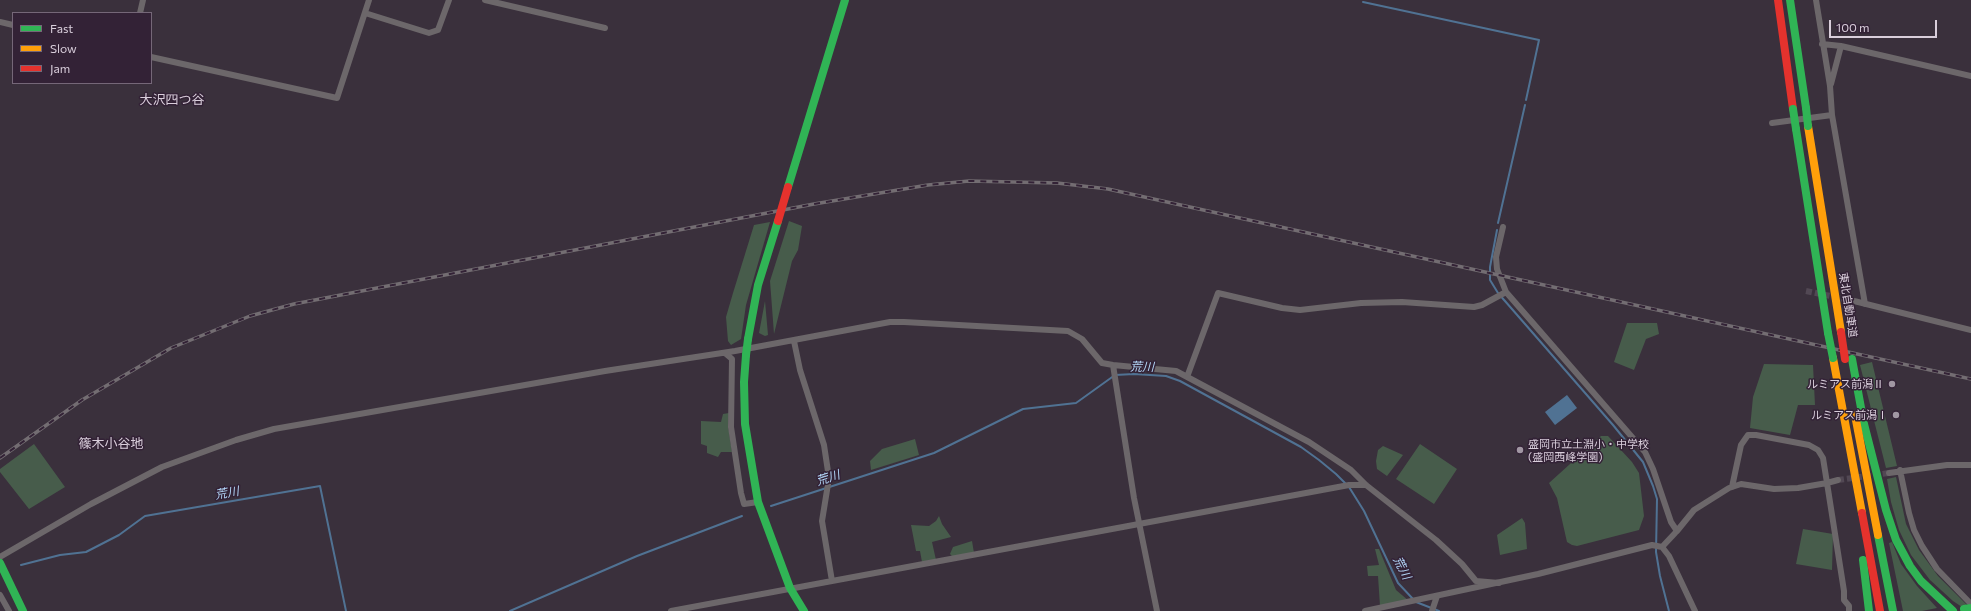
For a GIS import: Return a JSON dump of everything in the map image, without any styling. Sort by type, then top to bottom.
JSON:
[{"type":"main road","points":[[804,611],[790,588],[758,502],[745,424],[744,382],[748,339],[758,285],[844,0]]},
{"type":"main road","points":[[1778,0],[1796,129],[1828,333],[1880,611]]},
{"type":"main road","name":"東北自動車道","points":[[1790,0],[1808,126],[1838,312],[1848,359],[1893,611]]},
{"type":"main road","points":[[1848,359],[1886,510],[1896,540],[1910,566],[1921,581],[1934,595],[1954,611]]},
{"type":"main road","points":[[1845,426],[1869,611]]},
{"type":"main road","points":[[2,566],[22,611]]},
{"type":"street","points":[[140,12],[143,0]]},
{"type":"street","points":[[152,57],[337,98],[369,0]]},
{"type":"street","points":[[365,13],[429,33],[438,30],[449,0]]},
{"type":"street","points":[[485,0],[605,28]]},
{"type":"street","points":[[1816,0],[1830,86],[1832,115],[1865,304]]},
{"type":"street","points":[[0,22],[12,25]]},
{"type":"street","points":[[1822,44],[1841,46],[1971,76]]},
{"type":"street","points":[[1830,86],[1841,46]]},
{"type":"street","points":[[1772,123],[1832,115]]},
{"type":"street","points":[[1503,227],[1496,257],[1497,269],[1505,293],[1638,443],[1653,469],[1667,512],[1677,531]]},
{"type":"street","points":[[1187,377],[1218,293],[1282,308],[1300,310],[1361,303],[1402,302],[1474,307],[1482,305],[1505,293]]},
{"type":"street","points":[[1850,300],[1971,330]]},
{"type":"street","points":[[0,557],[90,504],[162,467],[268,430],[605,371],[725,353],[890,322],[1062,331],[1076,334],[1102,363],[1113,372],[1176,371],[1309,442],[1351,470],[1366,485],[1436,540],[1462,564],[1476,581],[1499,583]]},
{"type":"street","points":[[794,341],[800,370],[824,445],[829,485],[822,521],[832,581]]},
{"type":"street","points":[[725,353],[732,359],[731,427],[741,493],[744,504],[758,502]]},
{"type":"street","points":[[1113,372],[1139,524],[1157,611]]},
{"type":"street","points":[[1732,487],[1741,445],[1748,435],[1809,444],[1818,450],[1823,458],[1844,591],[1844,600],[1849,606],[1849,611]]},
{"type":"street","points":[[1889,473],[1900,470],[1971,465]]},
{"type":"street","points":[[1900,470],[1909,513],[1914,530],[1922,546],[1937,569],[1969,606],[1971,601]]},
{"type":"street","points":[[1661,547],[1677,531],[1694,510],[1732,487],[1741,484],[1774,489],[1798,488],[1838,480]]},
{"type":"street","points":[[671,611],[1347,485],[1366,485]]},
{"type":"street","points":[[1365,611],[1579,565],[1652,545],[1661,547],[1669,556],[1695,611]]},
{"type":"street","points":[[0,595],[9,611]]},
{"type":"street","points":[[1433,609],[1437,596]]},
{"type":"green space","points":[[789,221],[802,226],[798,250],[792,261],[774,334],[770,281]]},
{"type":"green space","points":[[770,222],[746,305],[741,339],[731,345],[728,341],[726,317],[754,225]]},
{"type":"green space","points":[[765,301],[768,335],[765,336],[759,333]]},
{"type":"green space","points":[[1627,323],[1657,323],[1659,334],[1646,339],[1634,370],[1614,362]]},
{"type":"green space","points":[[1872,362],[1897,466],[1886,468],[1860,365]]},
{"type":"green space","points":[[1764,364],[1813,365],[1815,405],[1798,405],[1790,435],[1750,428],[1753,397]]},
{"type":"green space","points":[[729,413],[728,425],[732,452],[721,452],[718,457],[707,453],[707,446],[701,444],[701,421],[721,422],[723,414]]},
{"type":"green space","points":[[1601,436],[1608,436],[1632,462],[1639,473],[1644,516],[1639,530],[1577,546],[1572,545],[1567,542],[1557,498],[1549,483]]},
{"type":"green space","points":[[915,439],[919,455],[871,470],[870,461],[882,449]]},
{"type":"green space","points":[[34,444],[65,487],[29,509],[0,472],[0,469]]},
{"type":"green space","points":[[1420,444],[1457,469],[1434,504],[1396,479]]},
{"type":"green space","points":[[1383,446],[1403,455],[1387,476],[1377,469],[1376,461],[1378,450]]},
{"type":"green space","points":[[1896,477],[1906,524],[1919,550],[1938,576],[1971,609],[1968,611],[1953,601],[1930,580],[1911,555],[1899,530],[1891,502],[1887,479]]},
{"type":"green space","points":[[939,516],[942,524],[951,537],[932,542],[936,560],[922,562],[920,551],[916,551],[911,525],[929,526],[936,521]]},
{"type":"green space","points":[[1522,518],[1525,523],[1527,549],[1500,555],[1497,535]]},
{"type":"green space","points":[[1803,529],[1833,534],[1832,570],[1796,564]]},
{"type":"green space","points":[[972,541],[974,553],[953,557],[950,554],[953,547]]},
{"type":"green space","points":[[1892,542],[1901,564],[1917,586],[1937,608],[1922,611],[1903,611],[1889,543]]},
{"type":"green space","points":[[1375,549],[1379,549],[1396,590],[1409,601],[1380,606],[1378,576],[1368,576],[1367,566],[1379,565]]},
{"type":"water","points":[[1567,395],[1577,408],[1555,425],[1545,412]]},
{"type":"waterway","points":[[1363,2],[1539,40],[1526,100]]},
{"type":"waterway","points":[[1498,223],[1525,105]]},
{"type":"waterway","points":[[1497,230],[1490,267],[1490,280],[1498,293],[1613,425],[1643,462],[1657,499],[1656,552],[1660,576],[1669,611]]},
{"type":"waterway","name":"荒川","points":[[771,506],[934,453],[1023,409],[1076,403],[1115,375],[1134,374],[1166,376],[1180,381],[1301,447],[1336,474],[1349,487],[1364,511],[1398,583],[1413,599]]},
{"type":"waterway","name":"荒川","points":[[21,565],[60,555],[86,552],[119,535],[145,516],[320,486],[346,611]]},
{"type":"waterway","name":"荒川","points":[[510,611],[637,556],[742,516]]},
{"type":"waterway","name":"荒川","points":[[1416,602],[1439,611]]},
{"type":"tunnel","points":[[1806,291],[1850,300]]},
{"type":"tunnel","points":[[1838,480],[1889,473]]},
{"type":"railway","points":[[0,458],[82,400],[171,348],[250,316],[294,304],[814,204],[928,185],[969,181],[1057,183],[1108,189],[1971,379]]},
{"type":"traffic: fast","points":[[788,187],[845,0]]},
{"type":"traffic: fast","points":[[1790,0],[1806,108]]},
{"type":"traffic: fast","points":[[1806,108],[1808,126]]},
{"type":"traffic: fast","points":[[1793,109],[1796,129]]},
{"type":"traffic: fast","points":[[1796,129],[1828,333]]},
{"type":"traffic: fast","points":[[748,339],[758,285],[778,221]]},
{"type":"traffic: fast","points":[[1828,333],[1833,358]]},
{"type":"traffic: fast","points":[[746,355],[748,339]]},
{"type":"traffic: fast","points":[[746,355],[744,382],[745,424],[758,502],[790,588],[804,611]]},
{"type":"traffic: fast","points":[[1852,359],[1864,424],[1886,510],[1896,540],[1910,566],[1921,581],[1953,611]]},
{"type":"traffic: fast","points":[[1878,535],[1893,611]]},
{"type":"traffic: fast","points":[[1863,560],[1869,611]]},
{"type":"traffic: fast","points":[[0,563],[23,611]]},
{"type":"traffic: fast","points":[[1964,609],[1971,608]]},
{"type":"traffic: slow","points":[[1808,126],[1841,332]]},
{"type":"traffic: slow","points":[[1833,358],[1862,513]]},
{"type":"traffic: slow","points":[[1855,415],[1878,535]]},
{"type":"traffic: jam","points":[[1778,0],[1793,109]]},
{"type":"traffic: jam","points":[[778,221],[788,187]]},
{"type":"traffic: jam","points":[[1841,332],[1845,359]]},
{"type":"traffic: jam","points":[[1862,513],[1880,611]]},
{"type":"place","name":"ルミアス前潟Ⅱ","points":[[1892,384]]},
{"type":"place","name":"ルミアス前潟Ⅰ","points":[[1896,415]]},
{"type":"place","name":"盛岡市立土淵小・中学校 (盛岡西峰学園)","points":[[1520,450]]},
{"type":"district","name":"大沢四つ谷","points":[[172,100]]},
{"type":"district","name":"篠木小谷地","points":[[111,444]]}]
